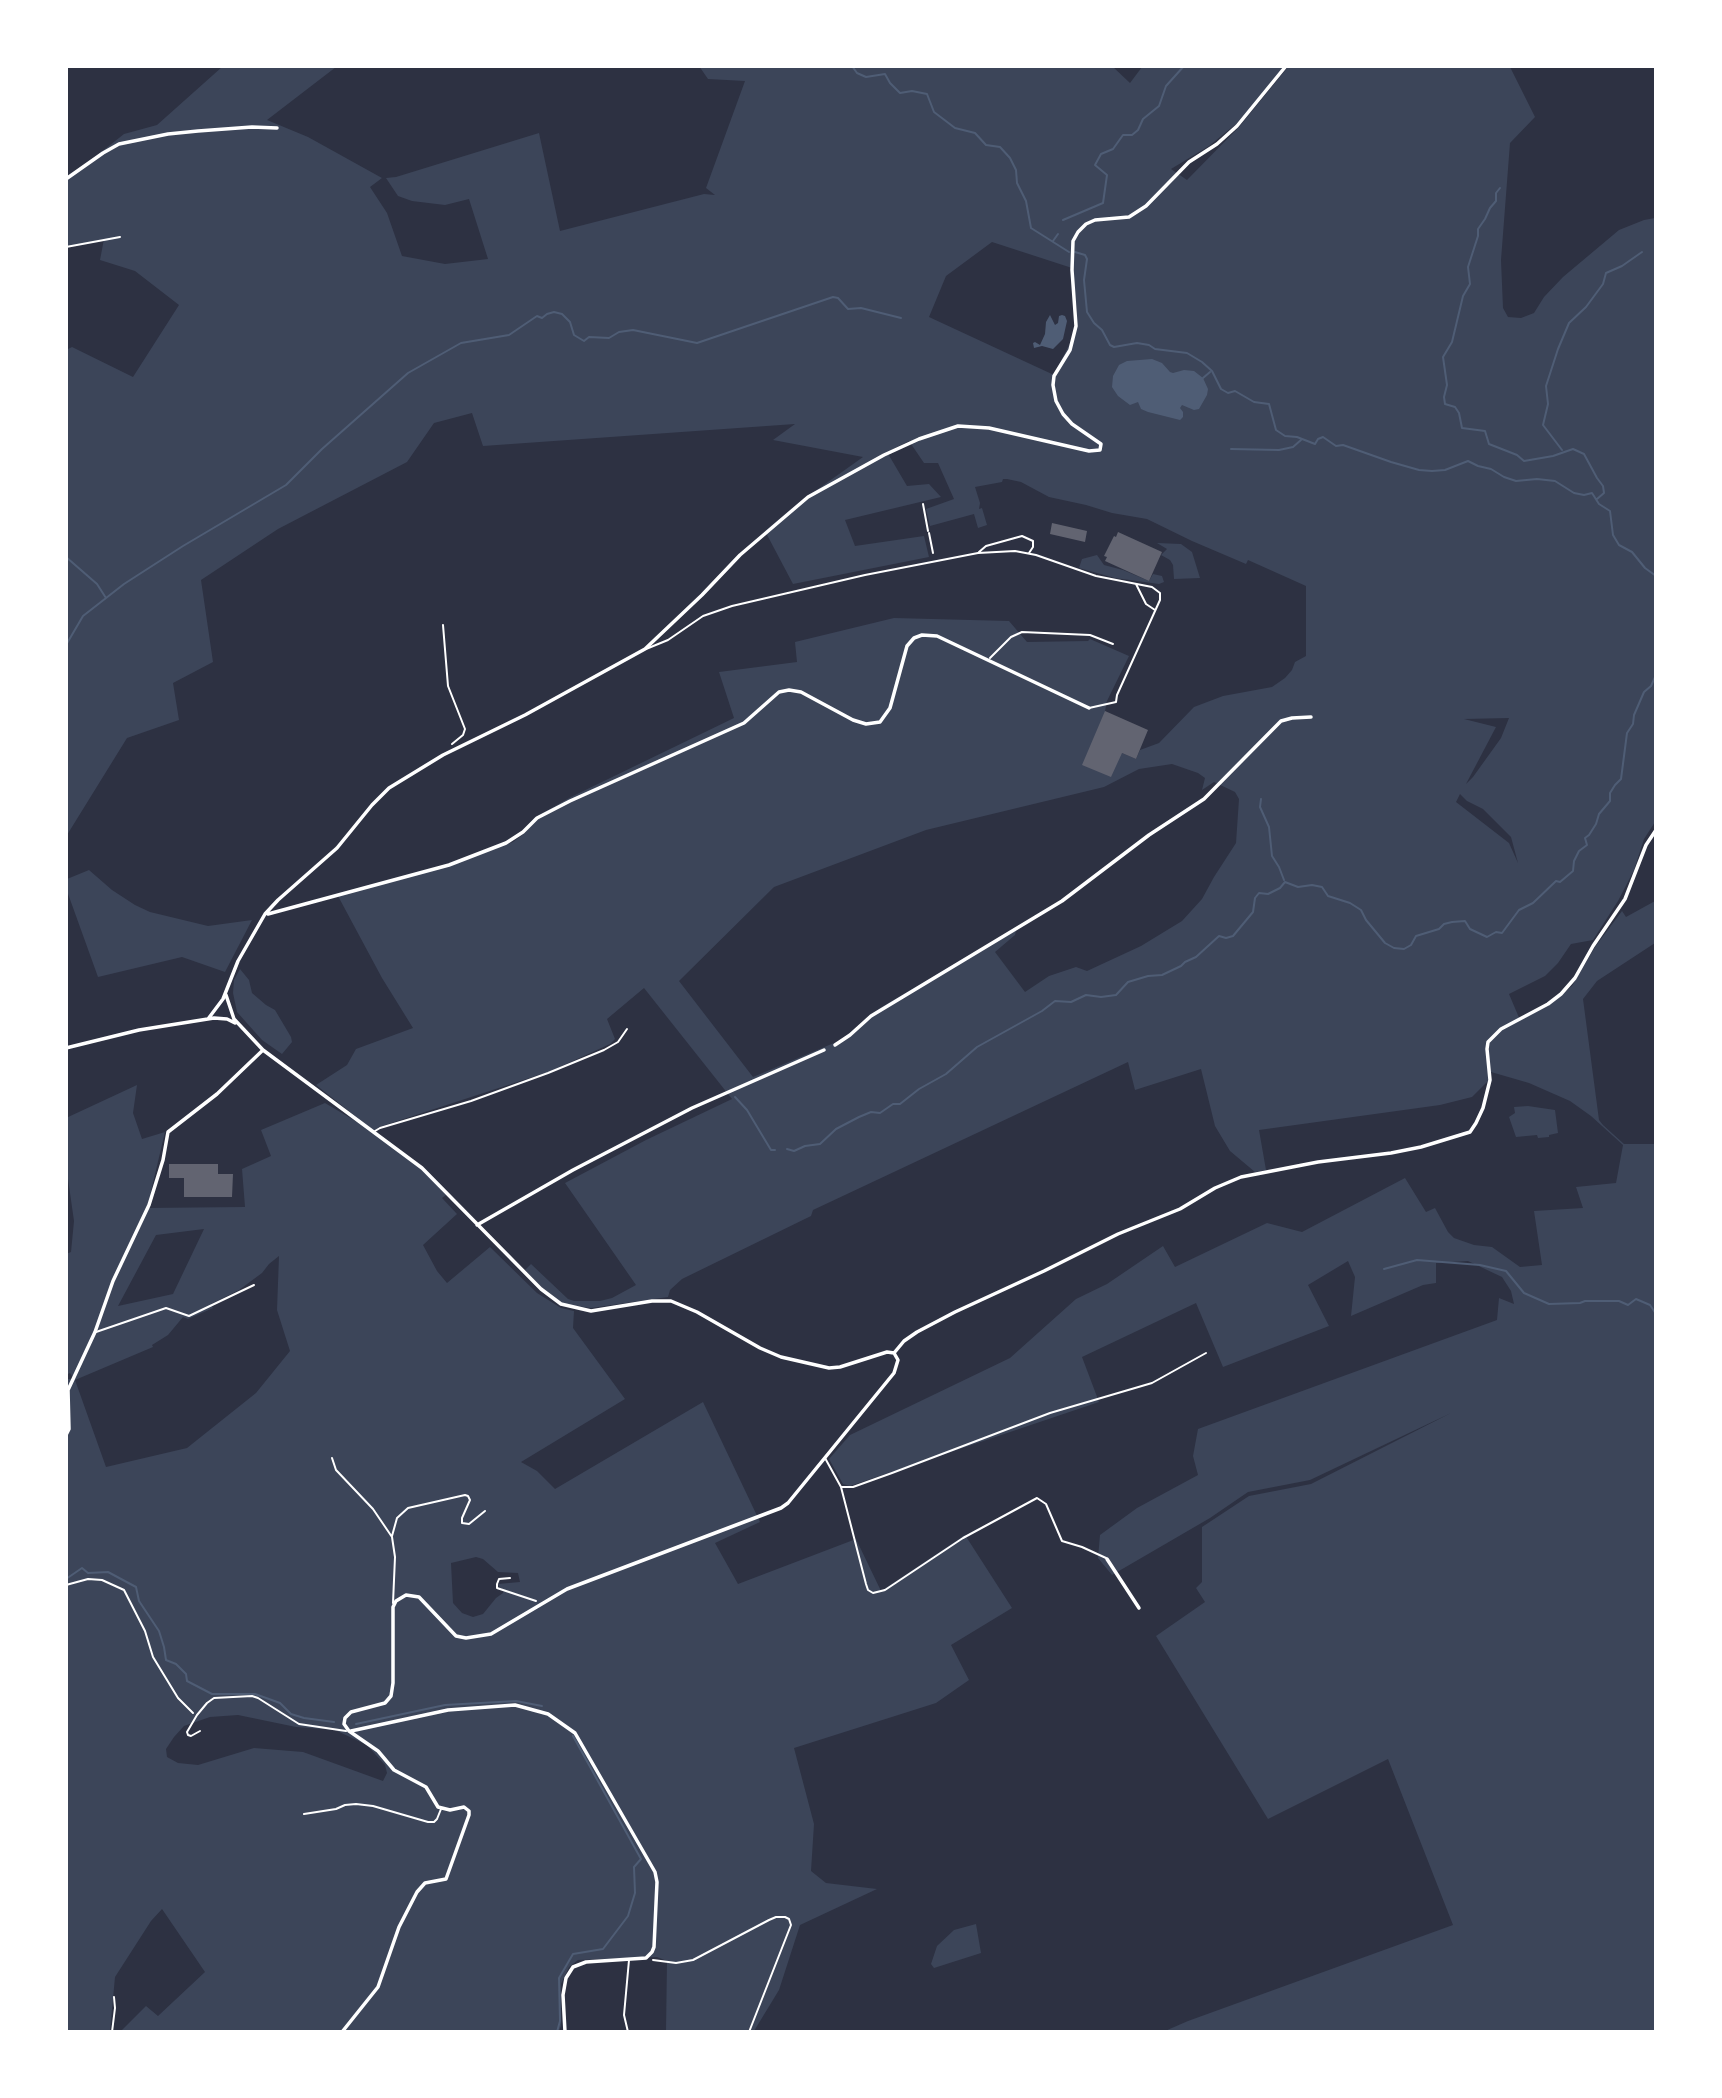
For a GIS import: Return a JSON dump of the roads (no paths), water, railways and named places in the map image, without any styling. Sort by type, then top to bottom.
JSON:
[{"type":"street","points":[[208,1019],[218,1006],[250,937],[265,914],[337,848],[383,793],[410,773],[645,649],[740,555],[808,497],[919,439],[958,426],[973,426],[1089,451],[1100,450],[1101,444],[1072,425],[1063,414],[1056,401],[1053,386],[1054,376],[1070,350],[1076,326],[1073,241],[1086,224],[1096,220],[1129,217],[1146,206],[1189,162],[1217,144],[1237,126],[1286,66]]},
{"type":"street","points":[[66,179],[119,144],[198,131],[277,128]]},
{"type":"street","points":[[265,914],[449,865],[506,844],[537,818],[570,801],[744,723],[779,692],[801,692],[853,720],[866,724],[880,722],[890,708],[904,652],[918,636],[937,636],[1089,708]]},
{"type":"street","points":[[835,1045],[872,1016],[1054,907],[1149,835],[1203,799],[1281,721],[1311,717]]},
{"type":"street","points":[[894,1353],[910,1336],[955,1312],[1118,1234],[1180,1209],[1215,1188],[1241,1177],[1318,1162],[1421,1147],[1469,1132],[1483,1108],[1490,1080],[1488,1042],[1501,1029],[1548,1004],[1575,978],[1625,899],[1646,845],[1656,830]]},
{"type":"street","points":[[226,990],[232,1014],[263,1050],[422,1168],[541,1289],[561,1304],[591,1311],[652,1301],[671,1301],[781,1357],[829,1368],[887,1352],[894,1353]]},
{"type":"street","points":[[66,1048],[139,1030],[208,1019],[221,1018],[239,1025]]},
{"type":"street","points":[[66,1435],[69,1429],[68,1390],[95,1332],[113,1280],[149,1205],[163,1160],[168,1132],[217,1094],[263,1050]]},
{"type":"street","points":[[477,1225],[573,1170],[692,1108],[824,1050]]},
{"type":"street","points":[[342,2032],[378,1987],[399,1927],[417,1892],[425,1883],[446,1879],[469,1812],[464,1807],[450,1810],[441,1808],[434,1802],[426,1787],[394,1770],[378,1751],[349,1731],[344,1723],[351,1712],[385,1703],[392,1693],[393,1607],[396,1601],[410,1595],[419,1597],[453,1635],[466,1638],[496,1632],[567,1589],[782,1508],[894,1373],[898,1360],[894,1353]]},
{"type":"street","points":[[1107,1559],[1139,1608]]},
{"type":"street","points":[[349,1731],[448,1710],[515,1705],[538,1710],[575,1733],[655,1872],[657,1882],[654,1947],[650,1955],[646,1958],[579,1963],[569,1971],[563,1994],[565,2032]]},
{"type":"lane","points":[[66,247],[120,237]]},
{"type":"lane","points":[[978,553],[986,546],[1022,537],[1032,541],[1033,549],[1029,553]]},
{"type":"lane","points":[[645,649],[668,640],[704,616],[732,606],[825,583],[978,553],[1005,550],[1029,553],[1083,573],[1158,590],[1160,600],[1116,702],[1089,708]]},
{"type":"lane","points":[[1136,584],[1146,604],[1156,610]]},
{"type":"lane","points":[[989,661],[1010,637],[1022,632],[1090,635],[1113,644]]},
{"type":"lane","points":[[374,1132],[548,1073],[604,1050],[618,1042],[627,1029]]},
{"type":"lane","points":[[95,1332],[166,1308],[189,1316],[254,1286]]},
{"type":"lane","points":[[841,1487],[853,1487],[1050,1413],[1152,1383],[1206,1353]]},
{"type":"lane","points":[[825,1457],[841,1487],[866,1584],[868,1590],[873,1593],[885,1591],[963,1538],[1037,1498],[1046,1504],[1062,1541],[1107,1559]]},
{"type":"lane","points":[[332,1458],[336,1470],[367,1502],[392,1537]]},
{"type":"lane","points":[[393,1607],[395,1557],[392,1537],[397,1518],[408,1508],[465,1495],[470,1500],[462,1523],[469,1524],[485,1511]]},
{"type":"lane","points":[[200,1731],[191,1736],[187,1731],[197,1715],[214,1698],[251,1696],[299,1724],[349,1731]]},
{"type":"lane","points":[[304,1814],[356,1804],[434,1822],[441,1808]]},
{"type":"lane","points":[[628,2032],[624,2015],[629,1959]]},
{"type":"lane","points":[[112,2032],[114,1997]]},
{"type":"waterway","points":[[852,66],[857,73],[866,77],[885,74],[900,93],[912,91],[927,94],[934,112],[955,128],[975,133],[986,145],[1000,147],[1016,170],[1017,183],[1026,201],[1031,228],[1069,252]]},
{"type":"waterway","points":[[1063,220],[1103,203],[1107,175],[1095,165],[1101,154],[1113,149],[1123,135],[1132,135],[1138,130],[1143,119],[1159,106],[1166,86],[1184,66]]},
{"type":"waterway","points":[[1500,188],[1496,193],[1496,201],[1478,229],[1468,267],[1470,284],[1463,296],[1452,342],[1443,357],[1447,385],[1445,404],[1455,407],[1462,428],[1485,431],[1489,444],[1517,455],[1524,461],[1573,449],[1584,454],[1603,486],[1604,493],[1597,499]]},
{"type":"waterway","points":[[1053,241],[1058,234]]},
{"type":"waterway","points":[[1075,252],[1085,255],[1087,259],[1084,280],[1087,312],[1110,345],[1114,347],[1137,343],[1155,349],[1187,353],[1212,371],[1221,389],[1228,393],[1235,391],[1254,402],[1269,404],[1276,430],[1285,436],[1297,437],[1315,444],[1323,437],[1336,446],[1343,445],[1419,470],[1445,470],[1468,461],[1516,481],[1555,481],[1574,493],[1592,493],[1599,504],[1610,511],[1613,535],[1619,545],[1632,552],[1645,568],[1656,576]]},
{"type":"waterway","points":[[1562,450],[1543,425],[1548,404],[1546,386],[1558,349],[1569,323],[1586,307],[1603,284],[1606,273],[1642,252]]},
{"type":"waterway","points":[[66,645],[83,616],[124,584],[286,485],[322,449],[408,373],[461,343],[509,335],[537,316],[542,318],[554,312],[562,314],[570,322],[574,335],[584,341],[589,337],[609,338],[619,332],[633,330],[697,343],[833,297],[838,298],[848,309],[861,308],[901,318]]},
{"type":"waterway","points":[[1203,378],[1210,372]]},
{"type":"waterway","points":[[1231,449],[1279,450],[1293,447],[1301,440]]},
{"type":"waterway","points":[[66,557],[97,584],[106,598]]},
{"type":"waterway","points":[[787,1149],[794,1151],[820,1144],[836,1129],[859,1117],[871,1112],[880,1113],[893,1104],[900,1104],[919,1089],[946,1074],[977,1047],[1055,1001],[1071,1002],[1086,995],[1116,995],[1128,982],[1162,975],[1181,966],[1196,957],[1219,936],[1233,936],[1253,912],[1255,898],[1259,893],[1268,894],[1285,882],[1298,887],[1322,887],[1328,896],[1350,903],[1361,910],[1385,943],[1394,948],[1404,949],[1411,945],[1416,936],[1452,922],[1465,921],[1470,929],[1487,937],[1496,932],[1502,933],[1519,910],[1533,903],[1556,881],[1560,882],[1573,871],[1579,851],[1587,845],[1585,838],[1621,779],[1627,733],[1644,692],[1651,686],[1656,675]]},
{"type":"waterway","points":[[1261,799],[1260,807],[1269,827],[1272,856],[1284,880]]},
{"type":"waterway","points":[[735,1097],[747,1110],[771,1150],[775,1150]]},
{"type":"waterway","points":[[1384,1269],[1417,1260],[1480,1265],[1506,1271],[1524,1293],[1549,1304],[1619,1301],[1628,1305],[1636,1299],[1650,1305],[1656,1314]]},
{"type":"waterway","points":[[66,1579],[82,1568],[88,1573],[108,1572],[136,1587],[139,1601],[159,1631],[166,1660],[176,1664],[186,1674],[187,1681],[212,1694],[255,1694],[280,1703],[291,1714],[334,1722]]},
{"type":"waterway","points":[[356,1724],[445,1705],[516,1701],[542,1706]]},
{"type":"waterway","points":[[557,2032],[560,2021],[559,1978],[573,1954],[603,1949],[628,1916],[635,1893],[634,1867],[641,1859],[573,1736]]}]
